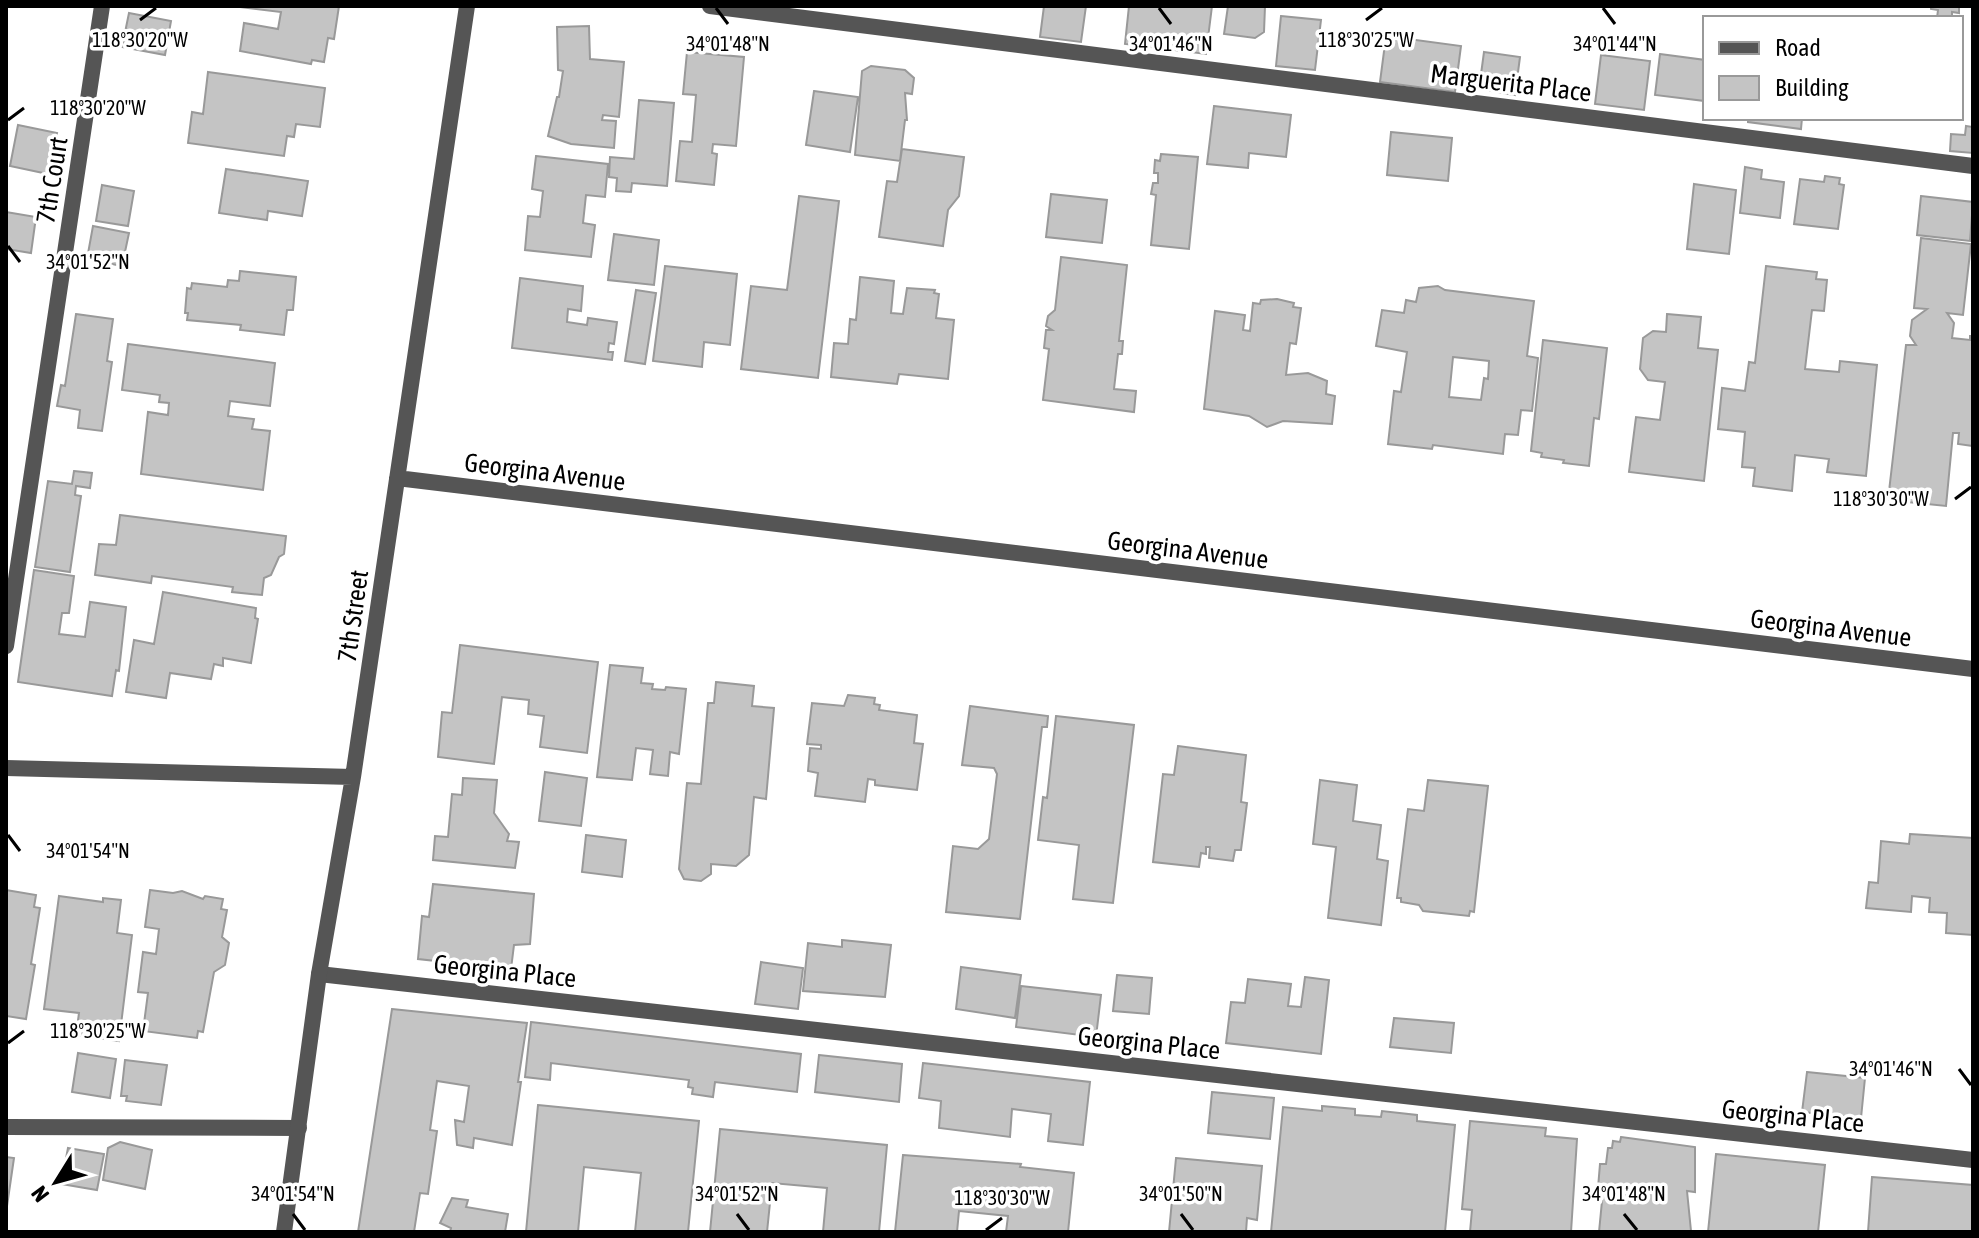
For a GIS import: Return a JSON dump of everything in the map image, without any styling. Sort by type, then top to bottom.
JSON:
[{"type":"street","name":"7th Court","points":[[6,646],[102,6]]},
{"type":"street","name":"7th Street","points":[[284,1232],[319,974],[353,777],[467,6]]},
{"type":"street","name":"Marguerita Place","points":[[710,6],[1973,166]]},
{"type":"street","name":"Georgina Avenue","points":[[397,478],[1973,669]]},
{"type":"street","points":[[6,768],[353,777]]},
{"type":"street","name":"Georgina Place","points":[[319,974],[1973,1160]]},
{"type":"street","points":[[6,1127],[299,1128]]},
{"type":"building","points":[[232,6],[339,6],[334,39],[328,38],[324,62],[312,60],[311,64],[240,51],[244,23],[278,29],[281,12]]},
{"type":"building","points":[[1044,6],[1086,6],[1081,42],[1040,37]]},
{"type":"building","points":[[1129,6],[1212,6],[1206,54],[1125,44]]},
{"type":"building","points":[[1228,6],[1265,6],[1264,32],[1255,38],[1224,34]]},
{"type":"building","points":[[1931,6],[1959,6],[1959,13],[1937,16],[1938,10],[1931,9]]},
{"type":"building","points":[[129,13],[171,21],[165,55],[122,47]]},
{"type":"building","points":[[1281,16],[1321,20],[1315,70],[1276,66]]},
{"type":"building","points":[[589,26],[590,59],[624,62],[619,117],[603,115],[602,120],[616,121],[614,148],[571,144],[548,136],[563,71],[558,70],[557,27]]},
{"type":"building","points":[[1386,36],[1461,46],[1455,92],[1380,82]]},
{"type":"building","points":[[687,52],[744,57],[736,146],[713,144],[712,153],[717,154],[714,185],[676,181],[680,141],[692,142],[696,95],[683,94]]},
{"type":"building","points":[[1484,52],[1520,57],[1515,95],[1479,89]]},
{"type":"building","points":[[1660,54],[1703,60],[1703,101],[1655,95]]},
{"type":"building","points":[[1601,55],[1650,61],[1644,110],[1595,104]]},
{"type":"building","points":[[871,66],[905,70],[914,78],[912,94],[905,93],[907,120],[900,161],[855,155],[862,71]]},
{"type":"building","points":[[208,72],[325,88],[320,127],[296,124],[294,137],[287,136],[284,156],[188,143],[192,112],[203,114]]},
{"type":"building","points":[[814,91],[858,97],[850,152],[806,145]]},
{"type":"building","points":[[639,100],[674,103],[667,186],[632,183],[631,192],[616,191],[617,178],[609,177],[610,157],[634,159]]},
{"type":"building","points":[[1214,106],[1291,115],[1286,157],[1249,153],[1248,168],[1207,164]]},
{"type":"building","points":[[1748,120],[1802,120],[1801,129]]},
{"type":"building","points":[[18,125],[57,133],[48,174],[10,166]]},
{"type":"building","points":[[1966,126],[1973,127],[1973,153],[1950,151],[1951,134],[1965,135]]},
{"type":"building","points":[[1391,132],[1452,138],[1448,181],[1387,175]]},
{"type":"building","points":[[902,149],[964,157],[959,196],[948,210],[943,246],[879,237],[887,181],[897,182]]},
{"type":"building","points":[[1161,154],[1198,157],[1189,249],[1151,245],[1156,195],[1151,194],[1153,183],[1158,183],[1158,173],[1154,173],[1155,160],[1160,161]]},
{"type":"building","points":[[536,156],[608,164],[605,197],[586,195],[583,223],[595,225],[591,257],[525,250],[528,216],[540,217],[543,191],[532,189]]},
{"type":"building","points":[[1745,167],[1762,170],[1761,179],[1784,182],[1780,218],[1740,213]]},
{"type":"building","points":[[226,169],[308,181],[302,216],[268,211],[267,220],[219,213]]},
{"type":"building","points":[[1825,176],[1840,178],[1839,184],[1844,185],[1838,229],[1794,224],[1800,179],[1824,182]]},
{"type":"building","points":[[1694,184],[1736,190],[1729,254],[1687,249]]},
{"type":"building","points":[[102,185],[134,191],[128,226],[96,221]]},
{"type":"building","points":[[1051,194],[1107,200],[1102,243],[1046,237]]},
{"type":"building","points":[[799,196],[839,201],[818,378],[741,369],[751,286],[787,290]]},
{"type":"building","points":[[1921,196],[1973,202],[1970,241],[1917,235]]},
{"type":"building","points":[[6,212],[36,217],[31,253],[6,249]]},
{"type":"building","points":[[93,226],[129,233],[122,266],[87,259]]},
{"type":"building","points":[[614,234],[659,240],[654,285],[608,280]]},
{"type":"building","points":[[1921,238],[1971,244],[1963,315],[1947,313],[1954,323],[1952,338],[1970,340],[1973,336],[1973,446],[1958,444],[1959,433],[1953,433],[1946,506],[1888,500],[1906,345],[1916,345],[1910,336],[1912,320],[1927,309],[1914,308]]},
{"type":"building","points":[[1061,257],[1127,265],[1119,341],[1123,341],[1122,354],[1118,354],[1114,389],[1136,391],[1134,412],[1043,400],[1049,349],[1044,348],[1046,330],[1052,330],[1046,326],[1048,316],[1055,310]]},
{"type":"building","points":[[665,266],[737,274],[730,345],[704,342],[702,367],[653,361]]},
{"type":"building","points":[[1766,266],[1817,272],[1816,279],[1827,280],[1824,311],[1812,310],[1805,369],[1839,372],[1840,361],[1877,365],[1866,476],[1827,472],[1829,459],[1795,455],[1792,491],[1753,486],[1755,468],[1742,467],[1745,432],[1718,429],[1722,388],[1745,391],[1749,362],[1755,363]]},
{"type":"building","points":[[240,271],[296,277],[293,310],[287,310],[284,335],[240,330],[241,325],[187,320],[187,288],[191,289],[192,283],[227,287],[228,280],[239,281]]},
{"type":"building","points":[[860,277],[894,281],[891,313],[903,314],[907,288],[935,290],[934,293],[939,294],[936,318],[954,320],[948,379],[899,374],[897,384],[831,377],[834,343],[848,344],[850,319],[856,320]]},
{"type":"building","points":[[520,278],[583,286],[581,311],[568,309],[567,322],[587,325],[588,318],[617,322],[614,344],[609,343],[608,352],[613,352],[612,360],[512,348]]},
{"type":"building","points":[[1438,286],[1445,290],[1534,301],[1527,356],[1538,358],[1532,411],[1521,410],[1518,435],[1505,434],[1503,454],[1433,445],[1432,449],[1388,444],[1394,391],[1401,392],[1407,352],[1376,346],[1382,310],[1404,313],[1406,300],[1416,302],[1419,288]],"holes":[[[1453,357],[1489,361],[1488,379],[1484,378],[1481,400],[1449,397]]]},
{"type":"building","points":[[636,290],[656,293],[645,364],[625,361]]},
{"type":"building","points":[[1277,299],[1301,308],[1296,344],[1290,343],[1286,375],[1308,373],[1327,381],[1326,394],[1335,396],[1332,424],[1283,421],[1267,427],[1249,416],[1204,409],[1215,311],[1245,315],[1243,330],[1250,331],[1253,303]]},
{"type":"building","points":[[76,314],[113,319],[107,361],[112,362],[102,431],[78,428],[80,410],[57,406],[61,385],[65,386]]},
{"type":"building","points":[[1667,314],[1701,317],[1698,348],[1718,350],[1704,481],[1629,472],[1636,417],[1660,420],[1665,382],[1648,380],[1640,369],[1643,338],[1653,331],[1666,332]]},
{"type":"building","points":[[1543,340],[1607,348],[1599,419],[1594,418],[1589,466],[1563,463],[1564,460],[1541,457],[1542,453],[1531,451]]},
{"type":"building","points":[[128,344],[275,363],[270,406],[230,401],[228,416],[254,419],[252,429],[270,431],[263,490],[141,474],[148,412],[168,415],[169,403],[159,402],[160,395],[122,390]]},
{"type":"building","points":[[74,471],[92,473],[90,488],[76,486],[75,495],[81,496],[70,572],[35,567],[48,481],[72,484]]},
{"type":"building","points":[[120,515],[286,536],[284,554],[279,557],[271,575],[264,578],[262,595],[232,592],[233,587],[152,576],[151,583],[95,575],[99,544],[116,545]]},
{"type":"building","points":[[34,570],[74,576],[69,613],[62,613],[59,634],[85,637],[90,602],[126,607],[119,671],[116,670],[112,696],[18,682]]},
{"type":"building","points":[[163,592],[256,608],[255,618],[258,619],[251,663],[223,658],[223,666],[214,664],[211,679],[170,673],[166,698],[126,692],[134,640],[154,644]]},
{"type":"building","points":[[460,645],[598,662],[587,753],[540,747],[544,716],[528,714],[529,700],[502,697],[494,764],[438,757],[442,712],[452,713]]},
{"type":"building","points":[[610,665],[643,668],[641,683],[653,684],[652,689],[686,689],[679,754],[670,752],[668,776],[650,774],[653,750],[636,748],[632,780],[597,777]]},
{"type":"building","points":[[716,682],[754,686],[752,706],[774,708],[766,799],[754,797],[749,855],[736,866],[711,864],[711,874],[701,881],[684,879],[679,869],[687,783],[701,784],[708,703],[714,703]]},
{"type":"building","points":[[848,695],[875,698],[874,704],[880,705],[879,710],[917,715],[914,743],[923,744],[917,790],[875,785],[875,780],[868,779],[865,802],[815,796],[818,773],[808,771],[810,748],[821,749],[821,745],[807,744],[812,703],[844,706]]},
{"type":"building","points":[[970,706],[1048,716],[1047,727],[1042,727],[1020,919],[946,912],[953,846],[978,849],[989,839],[997,774],[994,768],[962,765]]},
{"type":"building","points":[[1056,716],[1134,725],[1113,903],[1073,899],[1079,845],[1038,840],[1043,797],[1047,798]]},
{"type":"building","points":[[1178,746],[1246,755],[1241,802],[1247,803],[1241,850],[1235,850],[1233,861],[1209,858],[1210,847],[1206,847],[1206,854],[1201,853],[1199,867],[1153,862],[1163,774],[1174,775]]},
{"type":"building","points":[[545,772],[587,778],[581,826],[539,821]]},
{"type":"building","points":[[463,778],[497,780],[494,813],[509,834],[507,841],[519,842],[515,868],[433,860],[435,836],[448,837],[452,794],[462,795]]},
{"type":"building","points":[[1320,780],[1357,785],[1353,821],[1381,825],[1377,859],[1388,861],[1381,925],[1328,918],[1336,847],[1313,844]]},
{"type":"building","points":[[1428,780],[1488,786],[1474,912],[1470,911],[1469,916],[1423,911],[1419,905],[1401,902],[1401,898],[1397,898],[1408,809],[1424,811]]},
{"type":"building","points":[[1910,834],[1973,838],[1973,935],[1946,933],[1947,913],[1929,912],[1930,898],[1912,896],[1911,912],[1866,908],[1869,882],[1878,883],[1881,841],[1909,844]]},
{"type":"building","points":[[586,835],[626,840],[622,877],[582,872]]},
{"type":"building","points":[[433,884],[534,894],[530,944],[514,945],[511,969],[418,959],[422,916],[429,917]]},
{"type":"building","points":[[6,890],[36,895],[34,907],[40,908],[26,1019],[6,1016]]},
{"type":"building","points":[[150,890],[182,891],[203,899],[205,896],[223,899],[221,909],[227,910],[222,937],[229,943],[225,965],[214,972],[203,1032],[198,1031],[197,1038],[143,1031],[148,993],[138,992],[143,952],[156,954],[159,929],[145,927]]},
{"type":"building","points":[[59,896],[103,902],[103,898],[121,900],[117,933],[132,935],[119,1041],[76,1035],[79,1013],[44,1009]]},
{"type":"building","points":[[842,940],[891,945],[885,997],[803,991],[808,943],[842,947]]},
{"type":"building","points":[[761,962],[803,968],[798,1009],[755,1004]]},
{"type":"building","points":[[961,967],[1021,975],[1015,1018],[956,1009]]},
{"type":"building","points":[[1117,975],[1152,978],[1149,1014],[1113,1011]]},
{"type":"building","points":[[1305,977],[1329,980],[1321,1054],[1226,1043],[1231,1002],[1245,1003],[1248,979],[1291,984],[1288,1006],[1301,1007]]},
{"type":"building","points":[[1021,986],[1101,995],[1096,1037],[1016,1027]]},
{"type":"building","points":[[392,1009],[527,1023],[512,1145],[474,1138],[473,1148],[457,1145],[455,1120],[464,1122],[469,1086],[437,1081],[430,1130],[437,1131],[428,1194],[420,1193],[414,1232],[358,1232]]},
{"type":"building","points":[[1394,1018],[1454,1023],[1451,1053],[1390,1047]]},
{"type":"building","points":[[531,1022],[801,1054],[797,1092],[715,1082],[713,1097],[692,1094],[693,1088],[688,1087],[689,1080],[551,1063],[550,1080],[525,1077]]},
{"type":"building","points":[[78,1053],[116,1059],[110,1098],[72,1092]]},
{"type":"building","points":[[819,1055],[902,1064],[899,1102],[815,1092]]},
{"type":"building","points":[[125,1060],[167,1065],[161,1105],[126,1101],[127,1096],[121,1096]]},
{"type":"building","points":[[923,1063],[1090,1082],[1083,1145],[1048,1141],[1051,1114],[1012,1109],[1010,1137],[939,1128],[941,1101],[919,1098]]},
{"type":"building","points":[[1807,1072],[1865,1078],[1861,1118],[1802,1112]]},
{"type":"building","points":[[1212,1092],[1274,1098],[1270,1139],[1208,1133]]},
{"type":"building","points":[[538,1105],[699,1121],[688,1232],[635,1232],[641,1173],[584,1167],[578,1232],[526,1232]]},
{"type":"building","points":[[1322,1106],[1355,1109],[1355,1115],[1381,1117],[1382,1111],[1417,1115],[1417,1121],[1455,1125],[1445,1232],[1271,1232],[1283,1107],[1322,1111]]},
{"type":"building","points":[[1470,1121],[1546,1128],[1545,1136],[1577,1139],[1571,1232],[1470,1232],[1472,1210],[1462,1209]]},
{"type":"building","points":[[720,1129],[887,1145],[879,1232],[823,1232],[827,1188],[772,1183],[767,1232],[710,1232]]},
{"type":"building","points":[[1621,1137],[1695,1147],[1695,1192],[1687,1191],[1691,1231],[1599,1232],[1602,1201],[1597,1200],[1600,1164],[1606,1164],[1608,1148],[1612,1148],[1613,1141],[1620,1142]]},
{"type":"building","points":[[120,1142],[152,1150],[145,1189],[103,1180],[108,1148]]},
{"type":"building","points":[[68,1148],[104,1154],[97,1190],[61,1184]]},
{"type":"building","points":[[1716,1154],[1825,1165],[1818,1232],[1708,1232]]},
{"type":"building","points":[[903,1155],[1021,1164],[1020,1167],[1074,1173],[1068,1232],[1006,1232],[1008,1216],[959,1211],[957,1232],[895,1232]]},
{"type":"building","points":[[6,1157],[14,1158],[6,1213]]},
{"type":"building","points":[[1176,1158],[1262,1166],[1257,1220],[1247,1218],[1246,1232],[1169,1232]]},
{"type":"building","points":[[1872,1177],[1973,1185],[1973,1232],[1868,1232]]},
{"type":"building","points":[[452,1198],[468,1200],[466,1207],[508,1214],[505,1232],[450,1232],[451,1228],[440,1223]]}]
